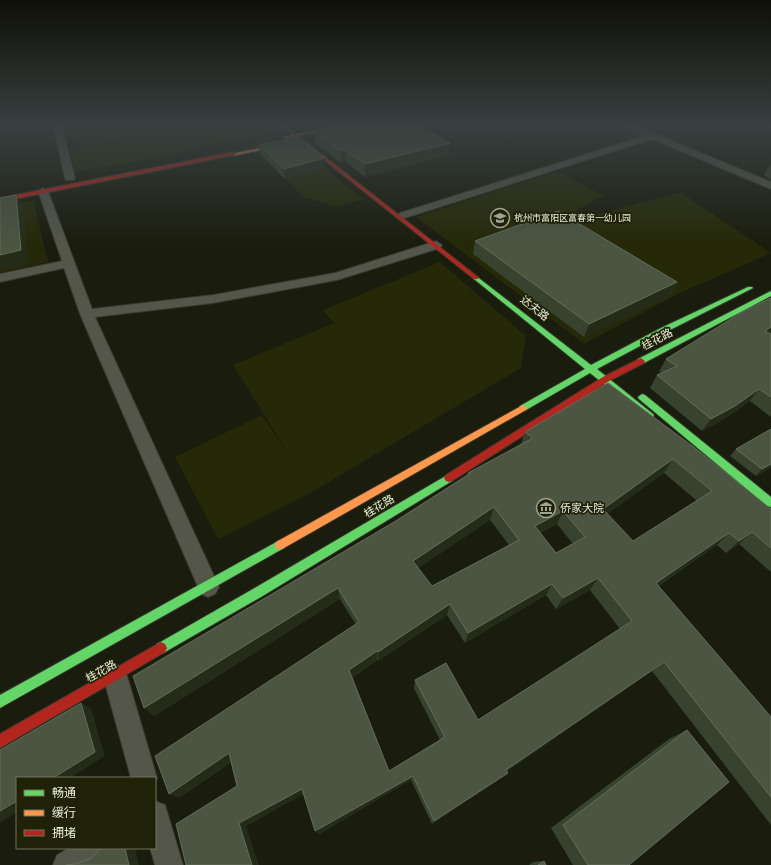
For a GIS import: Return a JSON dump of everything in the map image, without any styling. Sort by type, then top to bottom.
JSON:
[{"type":"main road","points":[[0,192],[147,164]]},
{"type":"main road","points":[[0,200],[171,164]]},
{"type":"main road","name":"达夫路","points":[[336,164],[436,245],[595,363],[654,420]]},
{"type":"main road","name":"达夫路","points":[[338,164],[581,349]]},
{"type":"main road","points":[[0,702],[208,587],[470,439],[595,363],[757,284]]},
{"type":"main road","name":"桂花路","points":[[0,741],[115,676],[413,500],[610,377],[771,292]]},
{"type":"main road","name":"达夫路","points":[[610,377],[771,503]]},
{"type":"street","points":[[67,164],[70,178]]},
{"type":"street","points":[[404,215],[563,164]]},
{"type":"street","points":[[720,164],[771,186]]},
{"type":"street","points":[[43,191],[87,314],[208,587]]},
{"type":"street","points":[[87,314],[213,299],[337,276],[436,245]]},
{"type":"street","points":[[0,278],[69,263]]},
{"type":"street","points":[[115,676],[144,777]]},
{"type":"street","points":[[156,819],[169,865]]},
{"type":"street","points":[[67,865],[95,849]]},
{"type":"shaded area","points":[[74,164],[120,164],[75,172]]},
{"type":"shaded area","points":[[324,168],[363,199],[337,207],[304,197],[285,179]]},
{"type":"shaded area","points":[[559,171],[604,196],[575,211],[583,218],[680,192],[771,253],[680,293],[584,344],[416,217]]},
{"type":"shaded area","points":[[33,200],[48,262],[0,273],[0,206]]},
{"type":"shaded area","points":[[440,262],[526,336],[521,368],[312,492],[218,539],[175,457],[262,415],[295,465],[233,365],[334,323],[323,310]]},
{"type":"building","points":[[279,164],[301,164],[284,169]]},
{"type":"building","points":[[16,195],[21,250],[0,255],[0,198]]},
{"type":"building","points":[[558,211],[677,282],[589,324],[475,241]]},
{"type":"building","points":[[771,298],[771,327],[765,331],[771,334],[771,397],[759,389],[735,406],[711,419],[657,375],[677,366],[666,359],[742,312]]},
{"type":"building","points":[[608,383],[695,448],[771,509],[771,548],[752,532],[739,541],[729,533],[656,583],[771,717],[771,797],[664,662],[506,770],[508,773],[434,821],[413,776],[315,831],[302,789],[239,823],[252,865],[186,865],[176,824],[237,786],[229,753],[169,794],[155,756],[359,622],[338,588],[144,708],[133,676],[394,522],[469,474],[468,473],[533,438],[525,432]],"holes":[[[673,459],[712,491],[633,541],[603,509]],[[494,507],[519,540],[432,586],[413,561]],[[563,511],[585,537],[556,553],[535,526]],[[598,578],[632,621],[478,720],[446,663],[415,680],[445,737],[389,771],[349,670],[450,604],[468,633],[552,584],[563,598]]]},
{"type":"building","points":[[771,429],[771,464],[762,469],[736,449]]},
{"type":"building","points":[[81,703],[95,752],[55,777],[16,777],[16,802],[0,811],[0,750]]},
{"type":"building","points":[[687,730],[729,782],[629,865],[588,865],[563,825]]},
{"type":"building","points":[[100,849],[125,849],[129,865],[66,865],[75,864],[90,859]]},
{"type":"building","points":[[544,861],[546,865],[538,865]]},
{"type":"traffic: fast","points":[[476,278],[650,416]]},
{"type":"traffic: fast","points":[[523,408],[635,345],[750,288]]},
{"type":"traffic: fast","points":[[641,361],[771,293]]},
{"type":"traffic: fast","points":[[642,397],[771,503]]},
{"type":"traffic: fast","points":[[161,648],[257,593],[449,478]]},
{"type":"traffic: fast","points":[[0,702],[280,545]]},
{"type":"traffic: slow","points":[[280,545],[523,408]]},
{"type":"traffic: jam","points":[[0,200],[180,164]]},
{"type":"traffic: jam","points":[[332,164],[476,278]]},
{"type":"traffic: jam","points":[[449,478],[606,379],[641,361]]},
{"type":"traffic: jam","points":[[0,741],[161,648]]},
{"type":"place","name":"杭州市富阳区富春第一幼儿园","points":[[500,218]]},
{"type":"place","name":"侨家大院","points":[[546,508]]}]
